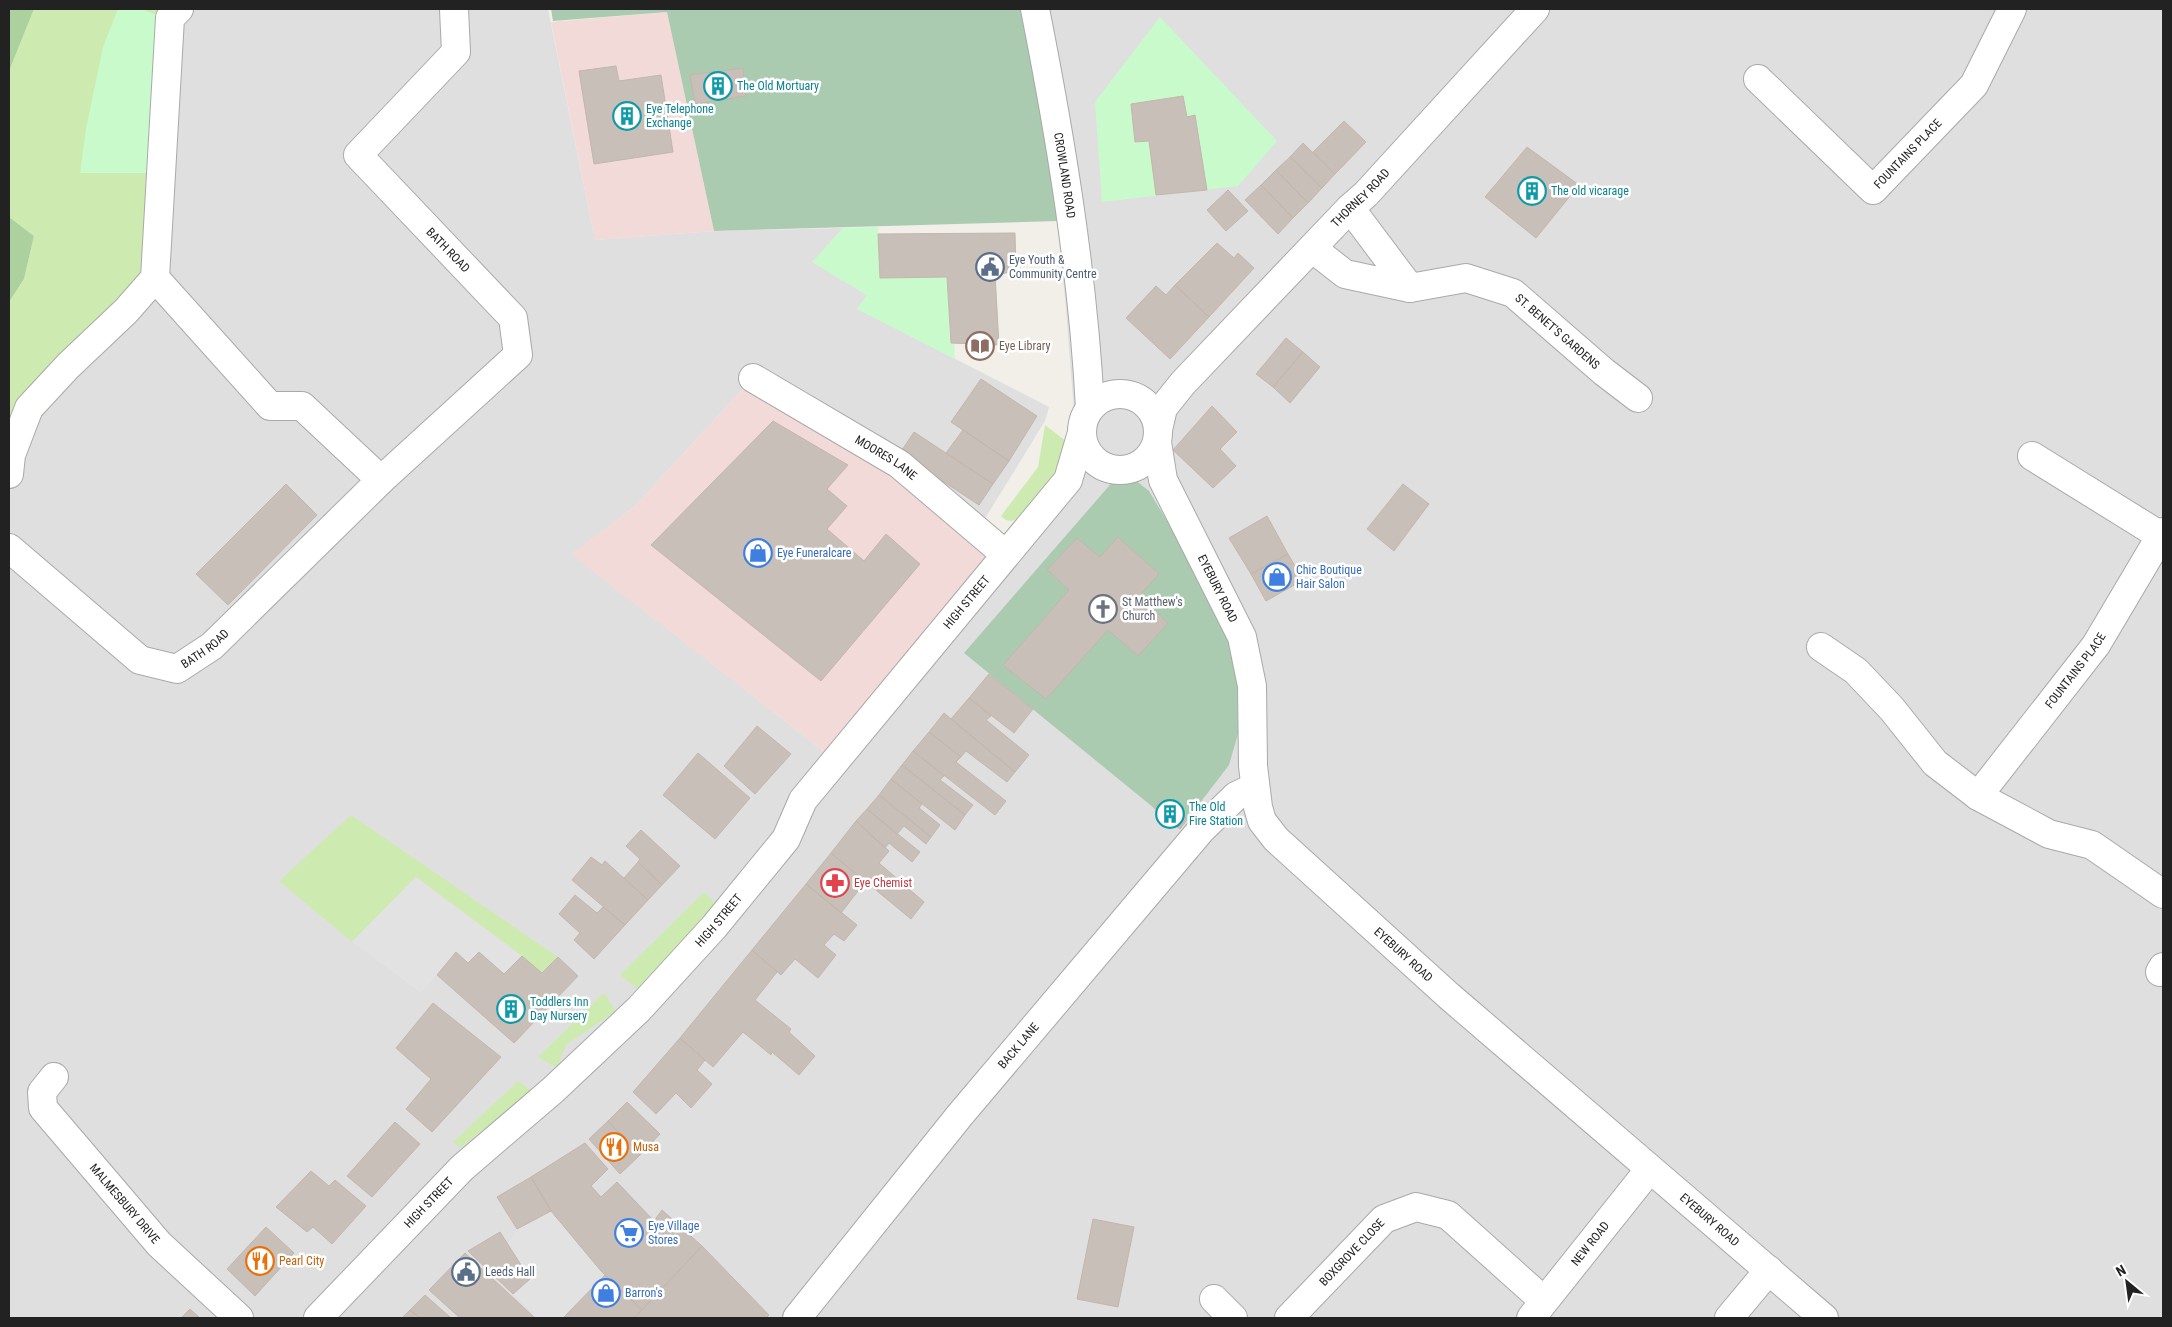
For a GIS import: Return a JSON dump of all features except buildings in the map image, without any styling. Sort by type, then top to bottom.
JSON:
[{"type":"street","points":[[9,474],[10,455],[30,408],[68,366],[126,311],[155,278],[170,18],[179,9]]},
{"type":"street","name":"BATH ROAD","points":[[9,548],[140,660],[177,669],[212,646],[381,480],[518,355],[513,318],[358,155],[456,52],[454,9]]},
{"type":"street","name":"CROWLAND ROAD","points":[[1035,9],[1056,114],[1086,342],[1090,408]]},
{"type":"street","name":"THORNEY ROAD","points":[[1158,436],[1163,408],[1182,383],[1313,249],[1350,208],[1366,194],[1535,9]]},
{"type":"street","name":"FOUNTAINS PLACE","points":[[1758,80],[1873,190],[1974,85],[2012,9]]},
{"type":"street","points":[[1350,208],[1410,288]]},
{"type":"street","name":"ST. BENET'S GARDENS","points":[[1313,249],[1345,274],[1410,288],[1466,278],[1513,294],[1604,372],[1638,398]]},
{"type":"street","points":[[155,278],[270,406],[302,406],[381,480]]},
{"type":"street","name":"CROWLAND ROAD","points":[[1086,342],[1122,394]]},
{"type":"street","name":"MOORES LANE","points":[[754,378],[899,464],[1004,554]]},
{"type":"street","points":[[1163,480],[1126,470],[1113,470],[1095,463],[1089,457],[1081,436],[1081,426],[1090,408],[1106,396],[1182,383]]},
{"type":"street","points":[[1122,394],[1140,399],[1149,407],[1155,418],[1158,436],[1153,452],[1146,461],[1137,467],[1126,470]]},
{"type":"street","name":"HIGH STREET","points":[[1068,480],[1081,436]]},
{"type":"street","name":"EYEBURY ROAD","points":[[1158,436],[1163,480],[1242,637],[1252,686],[1255,787],[1262,822],[1276,839],[1449,996],[1649,1170],[1824,1318]]},
{"type":"street","name":"FOUNTAINS PLACE","points":[[1978,796],[2096,645],[2162,534],[2032,456]]},
{"type":"street","name":"HIGH STREET","points":[[318,1318],[462,1168],[553,1090],[639,1009],[714,927],[786,839],[803,800],[1004,554],[1068,480],[1084,472],[1095,463]]},
{"type":"street","points":[[1822,647],[1856,671],[1892,709],[1935,763],[1978,796],[2049,834],[2092,845],[2163,894]]},
{"type":"street","name":"BACK LANE","points":[[797,1318],[960,1115],[1201,830],[1236,796],[1255,787]]},
{"type":"street","name":"MALMESBURY DRIVE","points":[[54,1077],[42,1092],[43,1108],[159,1244],[239,1318]]},
{"type":"street","name":"NEW ROAD","points":[[1538,1310],[1649,1170]]},
{"type":"street","name":"BOXGROVE CLOSE","points":[[1289,1318],[1384,1219],[1416,1207],[1448,1215],[1538,1310]]},
{"type":"street","points":[[1729,1318],[1768,1270]]},
{"type":"street","points":[[1214,1299],[1233,1318]]},
{"type":"shaded area","points":[[178,9],[548,9],[595,240],[714,231],[843,228],[813,262],[867,295],[858,309],[1049,407],[1045,421],[981,525],[753,378],[634,507],[572,554],[836,761],[1077,453],[1066,308],[1047,126],[1022,9],[2163,9],[2163,1318],[9,1318],[9,449]]},
{"type":"shaded area","points":[[667,12],[714,231],[595,240],[551,22]]},
{"type":"shaded area","points":[[753,378],[1005,554],[836,761],[571,554],[634,507]]},
{"type":"shaded area","points":[[416,877],[522,956],[504,974],[479,952],[468,963],[456,953],[421,993],[352,942]]},
{"type":"shaded area","points":[[551,1211],[605,1275],[563,1318],[538,1318],[513,1294],[530,1279],[507,1245],[517,1229]]},
{"type":"green space","points":[[9,9],[34,9],[9,71]]},
{"type":"green space","points":[[34,9],[179,9],[155,278],[11,455],[9,474],[9,302],[24,279],[34,236],[9,217],[9,71]]},
{"type":"green space","points":[[118,9],[141,9],[157,15],[151,173],[80,173],[86,129],[103,47]]},
{"type":"green space","points":[[551,9],[1022,9],[1047,126],[1057,221],[714,231],[667,12],[553,21]]},
{"type":"green space","points":[[1160,17],[1277,141],[1238,186],[1102,202],[1095,102]]},
{"type":"green space","points":[[9,217],[34,236],[24,279],[9,302]]},
{"type":"green space","points":[[878,227],[880,278],[947,277],[950,343],[954,343],[955,359],[857,309],[867,295],[812,262],[843,228]]},
{"type":"green space","points":[[1045,425],[1067,442],[1062,463],[1053,478],[1023,513],[1012,521],[1004,519],[1001,516],[1038,467]]},
{"type":"green space","points":[[1125,477],[1134,479],[1149,491],[1190,559],[1231,642],[1237,670],[1238,734],[1229,765],[1187,820],[1162,800],[1154,808],[964,653],[1115,479]]},
{"type":"green space","points":[[351,815],[558,957],[542,973],[416,877],[352,942],[279,881]]},
{"type":"green space","points":[[704,892],[715,903],[639,990],[620,975]]},
{"type":"green space","points":[[604,993],[616,1011],[566,1045],[557,1068],[538,1057]]},
{"type":"green space","points":[[518,1081],[532,1091],[460,1148],[453,1142]]},
{"type":"place","name":"The Old Mortuary","points":[[718,86]]},
{"type":"place","name":"Eye Telephone Exchange","points":[[627,116]]},
{"type":"place","name":"The old vicarage","points":[[1532,191]]},
{"type":"place","name":"Eye Youth & Community Centre","points":[[990,267]]},
{"type":"place","name":"Eye Library","points":[[980,346]]},
{"type":"place","name":"Eye Funeralcare","points":[[758,553]]},
{"type":"place","name":"Chic Boutique Hair Salon","points":[[1277,577]]},
{"type":"place","name":"St Matthew's Church","points":[[1103,609]]},
{"type":"place","name":"The Old Fire Station","points":[[1170,814]]},
{"type":"place","name":"Eye Chemist","points":[[835,883]]},
{"type":"place","name":"Toddlers Inn Day Nursery","points":[[511,1009]]},
{"type":"place","name":"Musa","points":[[614,1147]]},
{"type":"place","name":"Eye Village Stores","points":[[629,1233]]},
{"type":"place","name":"Pearl City","points":[[260,1261]]},
{"type":"place","name":"Leeds Hall","points":[[466,1272]]},
{"type":"place","name":"Barron's","points":[[606,1293]]}]
